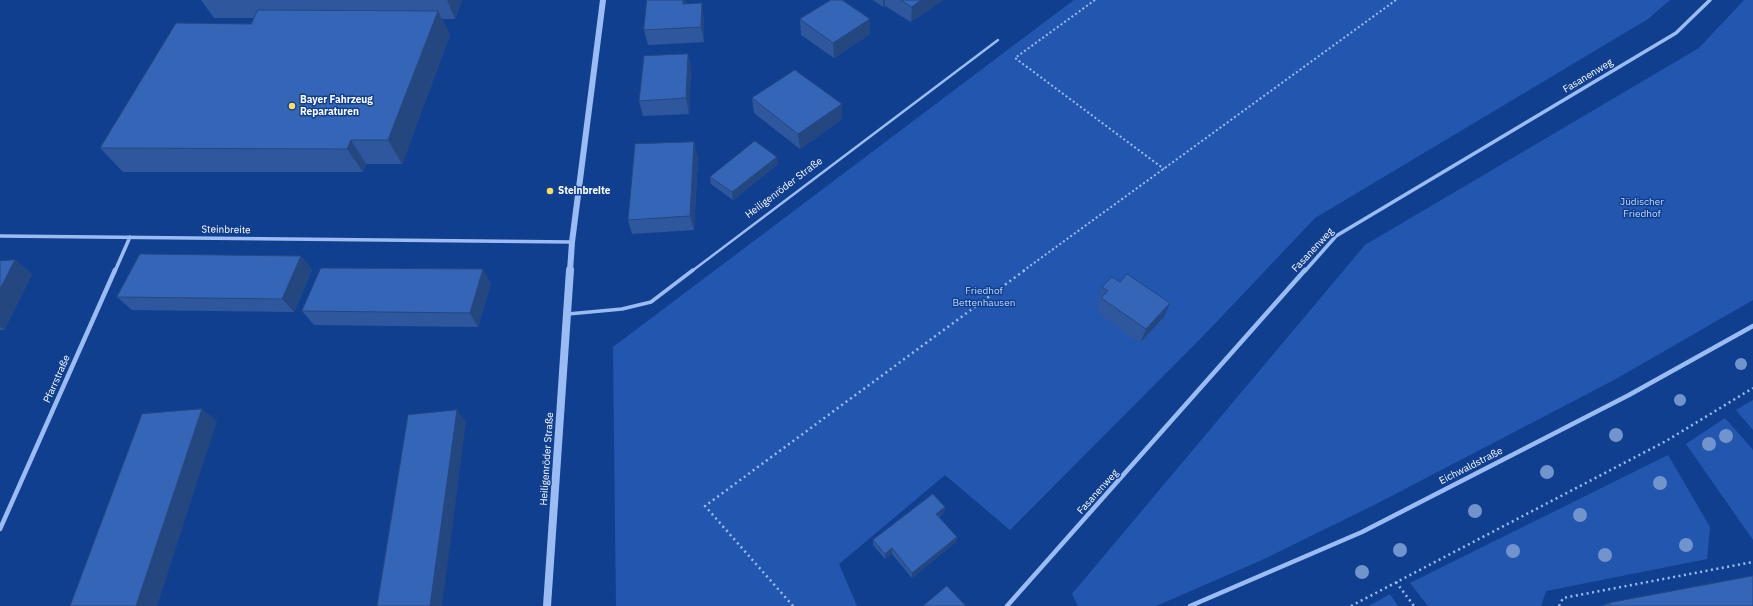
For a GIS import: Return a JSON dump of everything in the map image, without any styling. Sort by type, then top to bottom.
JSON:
[{"type":"street","name":"Heiligenröder Straße","points":[[547,606],[572,242],[603,0]]},
{"type":"street","name":"Fasanenweg","points":[[1008,606],[1336,236],[1676,32],[1710,0]]},
{"type":"street","name":"Steinbreite","points":[[0,236],[572,242]]},
{"type":"street","name":"Pfarrstraße","points":[[0,530],[130,237]]},
{"type":"street","name":"Eichwaldstraße","points":[[1190,606],[1362,532],[1629,395],[1753,326]]},
{"type":"lane","name":"Heiligenröder Straße","points":[[566,314],[622,309],[651,302],[998,40]]},
{"type":"path","points":[[1095,0],[1015,58],[1164,169]]},
{"type":"path","points":[[793,606],[705,506],[922,345],[1396,0]]},
{"type":"path","points":[[1351,606],[1666,441],[1753,388]]},
{"type":"path","points":[[1559,606],[1563,598],[1753,562]]},
{"type":"path","points":[[1396,582],[1414,606]]},
{"type":"green space","name":"Friedhof Bettenhausen","points":[[1074,0],[1670,0],[1648,19],[1315,218],[1206,333],[1010,530],[945,475],[839,564],[857,606],[616,606],[613,347]]},
{"type":"green space","name":"Jüdischer Friedhof","points":[[1744,0],[1753,0],[1753,300],[1614,380],[1378,503],[1262,560],[1156,606],[1078,606],[1072,594],[1365,245],[1699,48]]},
{"type":"green space","points":[[1753,400],[1753,430],[1736,410]]},
{"type":"green space","points":[[1725,418],[1753,450],[1753,540],[1686,444]]},
{"type":"green space","points":[[1668,455],[1710,527],[1707,559],[1546,591],[1541,606],[1428,606],[1410,583]]},
{"type":"green space","points":[[1390,594],[1398,606],[1369,606]]},
{"type":"building","points":[[647,0],[683,0],[683,4],[702,3],[701,27],[644,30]]},
{"type":"building","points":[[831,0],[842,0],[870,19],[833,43],[800,19]]},
{"type":"building","points":[[901,0],[921,0],[912,7]]},
{"type":"building","name":"Bayer Fahrzeug Reparaturen","points":[[258,10],[438,11],[388,140],[351,140],[347,149],[100,148],[176,23],[251,24]]},
{"type":"building","points":[[688,54],[686,98],[639,101],[644,56]]},
{"type":"building","points":[[795,70],[842,104],[798,134],[752,98]]},
{"type":"building","points":[[755,141],[777,157],[732,192],[710,177]]},
{"type":"building","points":[[694,142],[690,216],[628,220],[635,144]]},
{"type":"building","points":[[140,254],[301,256],[282,299],[117,297]]},
{"type":"building","points":[[15,260],[0,289],[0,261]]},
{"type":"building","points":[[321,268],[483,269],[470,313],[302,311]]},
{"type":"building","points":[[1127,274],[1170,303],[1146,329],[1101,298],[1108,291],[1102,287],[1112,277],[1120,282]]},
{"type":"building","points":[[202,409],[136,606],[70,606],[142,414]]},
{"type":"building","points":[[457,410],[430,606],[377,606],[408,415]]},
{"type":"building","points":[[933,494],[945,507],[936,514],[957,537],[912,573],[892,548],[885,554],[873,540]]},
{"type":"building","points":[[1753,576],[1753,606],[1611,606],[1609,603]]},
{"type":"building","points":[[947,586],[966,606],[923,606]]},
{"type":"place","name":"Bayer Fahrzeug Reparaturen","points":[[292,106]]},
{"type":"place","name":"Steinbreite","points":[[550,191]]}]
